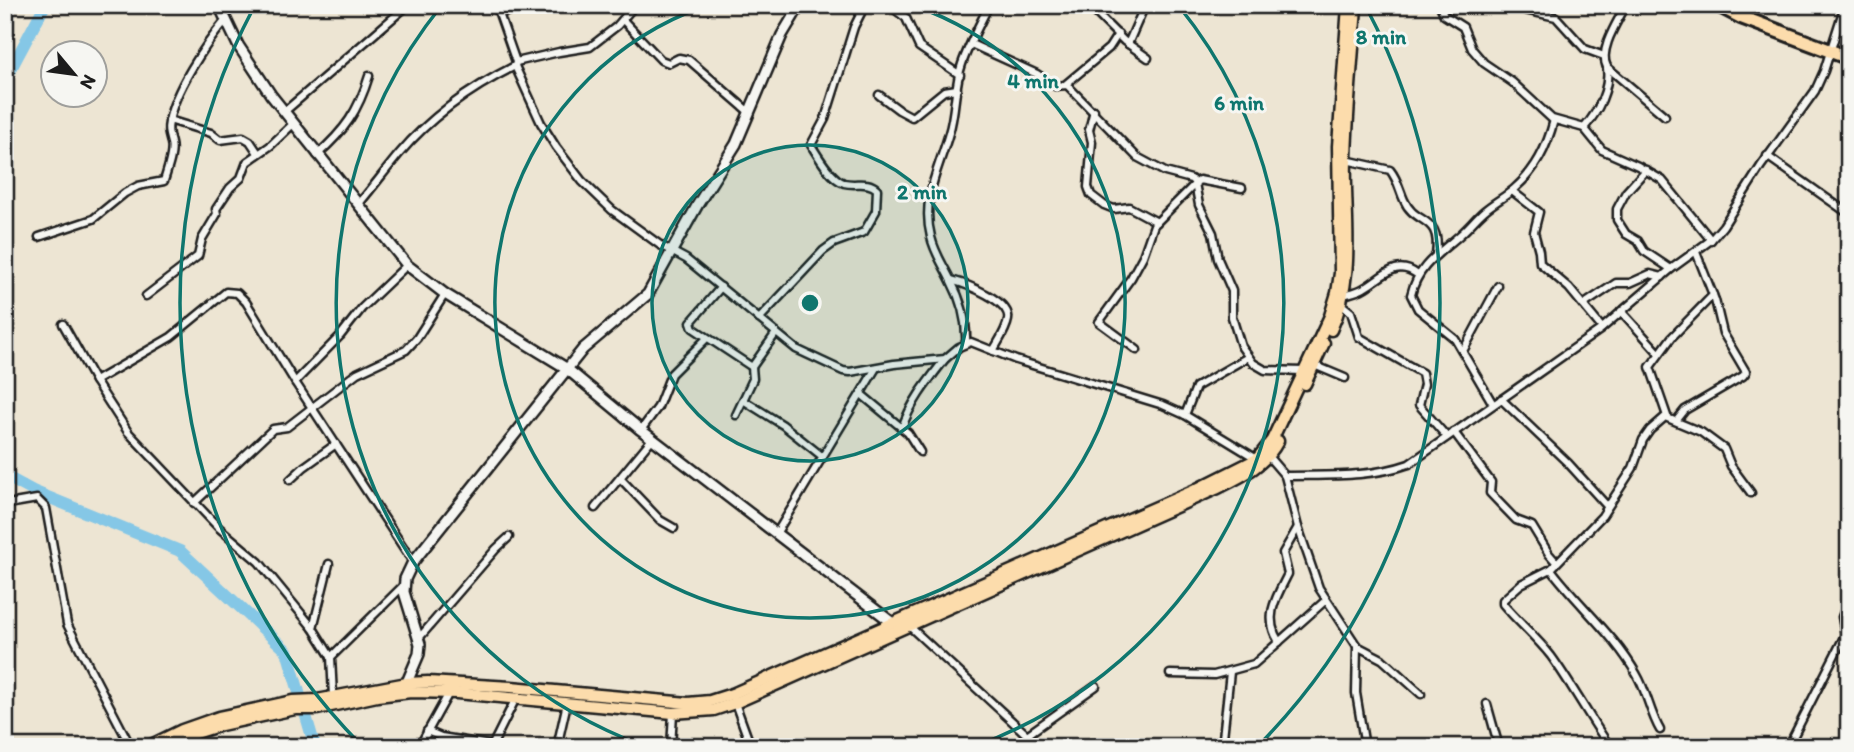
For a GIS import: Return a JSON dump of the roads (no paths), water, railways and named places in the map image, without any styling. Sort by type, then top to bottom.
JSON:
[{"type":"highway","points":[[1718,5],[1738,10],[1849,58]]},
{"type":"main road","points":[[317,704],[333,696],[428,682],[512,687],[673,703],[710,701],[900,625],[1154,513],[1263,456],[1330,316],[1337,293],[1340,273],[1338,146],[1348,5]]},
{"type":"main road","points":[[1263,456],[1314,365],[1342,300],[1348,268],[1346,160],[1356,5]]},
{"type":"main road","points":[[147,747],[200,723],[294,705],[401,693],[449,693],[673,713],[714,709],[735,704],[900,625]]},
{"type":"main road","points":[[165,747],[180,744],[207,729],[294,705]]},
{"type":"street","points":[[219,5],[245,55],[284,112],[407,265],[445,294],[566,368],[652,439],[900,625],[1040,747]]},
{"type":"street","points":[[284,112],[408,5]]},
{"type":"street","points":[[496,5],[515,64],[541,123],[582,181],[612,210],[686,259],[796,349],[843,371],[945,359]]},
{"type":"street","points":[[500,14],[527,5]]},
{"type":"street","points":[[358,205],[398,155],[439,113],[477,86],[515,64],[559,51],[590,47],[623,20],[635,5]]},
{"type":"street","points":[[401,693],[419,654],[420,637],[404,592],[413,562],[566,368],[590,342],[644,298],[698,204],[729,158],[782,34],[800,5]]},
{"type":"street","points":[[759,319],[823,251],[834,243],[864,232],[876,211],[878,194],[874,186],[838,180],[811,145],[825,119],[854,27],[865,5]]},
{"type":"street","points":[[889,5],[906,18],[919,47],[960,75]]},
{"type":"street","points":[[966,343],[964,314],[951,280],[937,256],[931,237],[927,204],[950,131],[960,75],[989,5]]},
{"type":"street","points":[[1088,5],[1128,44],[1148,58]]},
{"type":"street","points":[[1128,44],[1145,5]]},
{"type":"street","points":[[1440,5],[1444,15],[1463,27],[1478,57],[1512,82],[1554,120],[1584,128],[1602,150],[1662,180],[1711,240]]},
{"type":"street","points":[[1584,128],[1598,110],[1609,76],[1604,56],[1626,5]]},
{"type":"street","points":[[1285,476],[1348,475],[1392,470],[1409,464],[1602,328],[1671,269],[1711,240],[1723,226],[1767,156],[1807,104],[1824,71],[1845,5]]},
{"type":"street","points":[[1516,8],[1556,17],[1586,49],[1604,56]]},
{"type":"street","points":[[623,20],[661,60],[669,63],[679,58],[689,60],[748,112]]},
{"type":"street","points":[[39,237],[93,219],[124,193],[138,186],[164,181],[172,144],[167,136],[169,120],[204,48],[225,21]]},
{"type":"street","points":[[971,44],[1037,74],[1055,86],[1066,84],[1109,48],[1118,34]]},
{"type":"street","points":[[1607,67],[1665,116]]},
{"type":"street","points":[[317,155],[355,113],[369,76]]},
{"type":"street","points":[[1066,84],[1137,157],[1165,172],[1191,178],[1195,183],[1199,205],[1213,233],[1218,259],[1232,291],[1232,317],[1236,333],[1248,357],[1257,366],[1270,371],[1304,371]]},
{"type":"street","points":[[879,95],[912,117],[944,91],[957,89]]},
{"type":"street","points":[[1094,110],[1090,126],[1092,142],[1088,187],[1091,195],[1104,205],[1114,209],[1129,206],[1157,222]]},
{"type":"street","points":[[169,120],[211,133],[220,140],[243,137],[250,141],[258,153]]},
{"type":"street","points":[[1493,404],[1455,339],[1415,304],[1411,295],[1424,266],[1482,213],[1512,191],[1541,157],[1554,120]]},
{"type":"street","points":[[146,296],[198,256],[202,239],[217,214],[216,209],[230,188],[241,178],[247,162],[270,146],[293,124]]},
{"type":"street","points":[[1767,156],[1849,214]]},
{"type":"street","points":[[1346,160],[1390,170],[1398,181],[1406,203],[1434,230],[1437,236],[1436,254]]},
{"type":"street","points":[[1646,170],[1626,192],[1617,209],[1617,220],[1626,234],[1637,241],[1644,251],[1671,269]]},
{"type":"street","points":[[1137,350],[1099,322],[1131,278],[1143,256],[1149,233],[1195,183],[1206,180],[1242,188]]},
{"type":"street","points":[[1512,191],[1539,212],[1534,232],[1541,266],[1569,288],[1602,328]]},
{"type":"street","points":[[1677,420],[1685,410],[1746,372],[1723,332],[1713,295],[1696,252]]},
{"type":"street","points":[[295,382],[340,336],[362,308],[407,265]]},
{"type":"street","points":[[1418,275],[1408,269],[1391,269],[1342,300],[1351,312],[1359,337],[1422,373],[1424,384],[1419,405],[1450,434],[1488,478],[1491,484],[1490,493],[1516,520],[1532,526],[1556,562]]},
{"type":"street","points":[[1583,305],[1616,283],[1630,283],[1650,274],[1662,277]]},
{"type":"street","points":[[951,280],[967,284],[990,296],[1007,311],[1008,321],[993,351]]},
{"type":"street","points":[[1463,351],[1498,286]]},
{"type":"street","points":[[720,287],[691,325],[752,367]]},
{"type":"street","points":[[95,381],[171,337],[226,292],[237,293],[246,302],[413,562]]},
{"type":"street","points":[[194,503],[273,429],[287,427],[357,373],[406,350],[417,338],[445,294]]},
{"type":"street","points":[[1713,295],[1658,353],[1650,367],[1667,416],[1701,432],[1724,449],[1731,466],[1751,493]]},
{"type":"street","points":[[1621,311],[1658,353]]},
{"type":"street","points":[[63,324],[128,432],[194,503],[259,562],[313,628],[331,657],[333,696]]},
{"type":"street","points":[[736,415],[753,379],[752,367],[776,333]]},
{"type":"street","points":[[641,430],[658,407],[671,374],[707,338]]},
{"type":"street","points":[[902,428],[920,391],[945,359],[971,342],[1163,405],[1185,415],[1263,456],[1285,476],[1298,527],[1326,600],[1357,646],[1382,659],[1421,694]]},
{"type":"street","points":[[1185,415],[1196,387],[1248,357]]},
{"type":"street","points":[[1314,365],[1345,379]]},
{"type":"street","points":[[776,534],[876,368]]},
{"type":"street","points":[[861,394],[913,438],[920,452]]},
{"type":"street","points":[[1501,399],[1568,463],[1607,506]]},
{"type":"street","points":[[743,400],[783,425],[823,457]]},
{"type":"street","points":[[1610,747],[1549,654],[1502,602],[1521,584],[1551,569],[1602,516],[1633,468],[1643,440],[1655,424],[1667,416]]},
{"type":"street","points":[[595,508],[652,439]]},
{"type":"street","points":[[290,481],[303,467],[336,444]]},
{"type":"street","points":[[620,478],[660,520],[674,528]]},
{"type":"street","points":[[8,504],[37,499],[46,508],[64,615],[131,747]]},
{"type":"street","points":[[1279,642],[1271,625],[1273,603],[1288,574],[1283,553],[1298,527]]},
{"type":"street","points":[[420,637],[509,537]]},
{"type":"street","points":[[313,628],[329,564]]},
{"type":"street","points":[[1551,569],[1625,655],[1638,676],[1660,730]]},
{"type":"street","points":[[331,657],[404,585]]},
{"type":"street","points":[[1788,747],[1847,635],[1842,617],[1849,599]]},
{"type":"street","points":[[1170,674],[1194,676],[1230,672],[1254,664],[1326,600]]},
{"type":"street","points":[[1357,646],[1356,693],[1365,747]]},
{"type":"street","points":[[1222,747],[1230,672]]},
{"type":"street","points":[[1027,735],[1096,686]]},
{"type":"street","points":[[418,747],[449,693]]},
{"type":"street","points":[[427,731],[441,737],[492,744],[516,698]]},
{"type":"street","points":[[557,747],[567,703]]},
{"type":"street","points":[[735,704],[751,747]]},
{"type":"street","points":[[1487,704],[1499,747]]},
{"type":"street","points":[[671,747],[673,713]]},
{"type":"waterway","points":[[5,80],[45,5]]},
{"type":"waterway","points":[[5,470],[9,478],[33,491],[180,551],[287,651],[315,747]]}]
